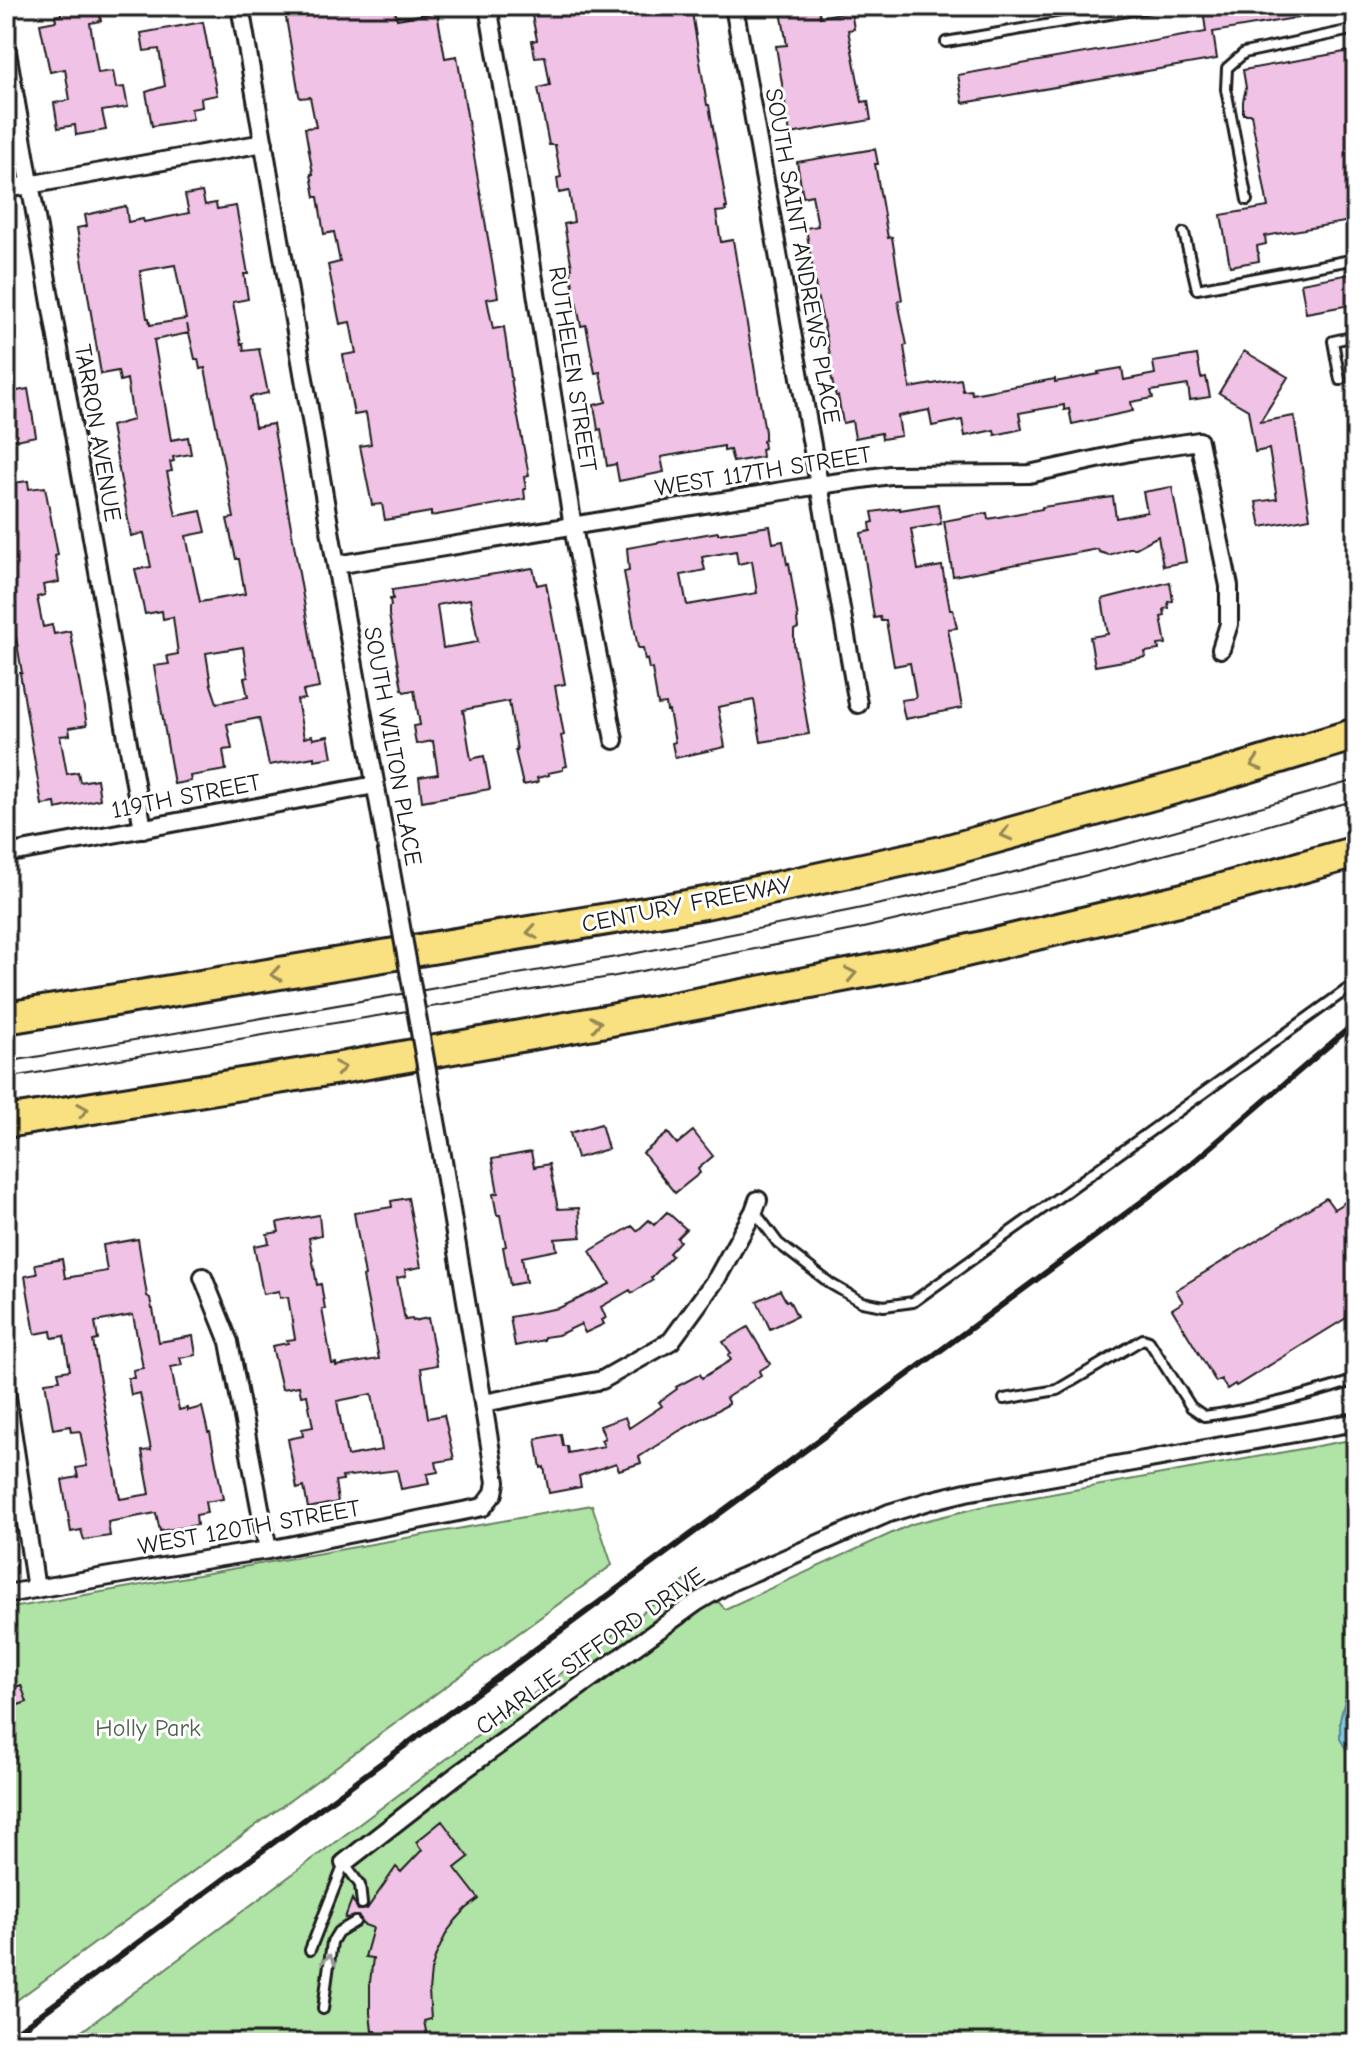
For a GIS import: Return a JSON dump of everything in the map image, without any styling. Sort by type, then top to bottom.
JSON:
[{"type":"highway","name":"CENTURY FREEWAY","points":[[6,1018],[705,903],[942,852],[1208,779],[1356,734]]},
{"type":"highway","points":[[6,1122],[340,1068],[932,959],[1204,894],[1356,852]]},
{"type":"street","name":"SOUTH WILTON PLACE","points":[[240,6],[440,1143],[484,1403],[496,1482],[494,1493]]},
{"type":"street","name":"RUTHELEN STREET","points":[[488,6],[573,527],[614,740]]},
{"type":"street","name":"SOUTH SAINT ANDREWS PLACE","points":[[734,6],[858,704]]},
{"type":"street","name":"TARRON AVENUE","points":[[6,46],[143,829]]},
{"type":"street","points":[[6,189],[264,143]]},
{"type":"street","name":"WEST 117TH STREET","points":[[336,565],[819,485],[890,475],[1029,474],[1134,451],[1199,441],[1229,586],[1229,624],[1221,649]]},
{"type":"street","name":"119TH STREET","points":[[6,854],[375,785]]},
{"type":"street","points":[[484,1403],[602,1380],[671,1341],[717,1278],[756,1206]]},
{"type":"street","points":[[203,1277],[229,1342],[268,1550]]},
{"type":"street","points":[[6,1390],[36,1589]]},
{"type":"street","name":"CHARLIE SIFFORD DRIVE","points":[[344,1863],[457,1775],[697,1602],[731,1582],[875,1519],[966,1492],[1356,1422]]},
{"type":"street","name":"WEST 120TH STREET","points":[[6,1594],[268,1550],[483,1507],[494,1493]]},
{"type":"lane","points":[[946,42],[1156,6]]},
{"type":"lane","points":[[1247,200],[1226,89],[1227,68],[1244,53],[1356,29]]},
{"type":"lane","points":[[1184,233],[1197,289],[1356,259]]},
{"type":"lane","points":[[1340,380],[1333,341],[1356,336]]},
{"type":"lane","points":[[756,1206],[778,1243],[841,1290],[862,1302],[884,1306],[913,1302],[1356,983]]},
{"type":"lane","points":[[1004,1399],[1057,1390],[1143,1339],[1149,1341],[1191,1407],[1204,1416],[1238,1412],[1298,1398],[1356,1380]]},
{"type":"lane","points":[[344,1863],[360,1885],[362,1904]]},
{"type":"lane","points":[[310,1950],[344,1863]]},
{"type":"lane","points":[[323,2009],[332,1942],[338,1932],[355,1922]]},
{"type":"green space","points":[[1356,1439],[1356,2043],[66,2043],[693,1575],[725,1609],[912,1524],[985,1506]]},
{"type":"green space","name":"Holly Park","points":[[592,1505],[612,1565],[6,2008],[6,1609]]},
{"type":"water","points":[[1356,1686],[1356,1761],[1340,1739],[1340,1719],[1346,1696]]},
{"type":"building","points":[[60,6],[98,6],[101,21],[90,23],[98,73],[113,71],[116,88],[124,87],[128,107],[102,111],[106,130],[76,135],[75,125],[58,128],[54,103],[70,100],[65,69],[50,72],[40,24],[56,21],[55,16],[61,15]]},
{"type":"building","points":[[284,6],[394,6],[397,19],[437,12],[445,58],[457,56],[498,297],[487,299],[493,329],[504,327],[529,476],[524,477],[525,499],[431,516],[431,512],[385,520],[382,504],[372,505],[360,446],[371,444],[366,413],[354,415],[343,355],[356,353],[350,322],[340,324],[328,265],[340,262],[334,232],[324,234],[318,197],[315,197],[305,128],[316,127],[310,97],[300,98],[299,95]]},
{"type":"building","points":[[530,6],[573,6],[575,14],[615,6],[691,6],[727,208],[726,211],[716,212],[721,242],[733,240],[765,432],[762,457],[733,462],[730,450],[724,451],[724,446],[661,457],[664,472],[619,481],[616,464],[607,466],[594,405],[606,402],[600,372],[595,373],[586,325],[581,326],[574,291],[564,224],[574,222],[569,191],[559,193],[557,178],[561,177],[555,145],[549,145],[538,88],[550,85],[545,56],[535,57],[532,41],[537,40]]},
{"type":"building","points":[[780,6],[818,6],[820,17],[851,11],[854,29],[848,30],[862,102],[868,101],[871,120],[790,134],[776,46],[787,45]]},
{"type":"building","points":[[1221,6],[1312,6],[1313,15],[1213,32],[1217,59],[963,103],[958,75],[1206,32],[1203,9]]},
{"type":"building","points":[[203,22],[217,95],[201,98],[202,107],[191,109],[193,119],[152,126],[146,92],[165,86],[159,49],[144,51],[141,33]]},
{"type":"building","points":[[1356,50],[1356,220],[1265,236],[1266,244],[1257,246],[1259,261],[1230,266],[1221,215],[1268,207],[1251,114],[1243,114],[1246,88],[1243,70]]},
{"type":"building","points":[[875,149],[888,238],[892,237],[902,300],[898,301],[907,345],[904,346],[910,388],[961,379],[963,391],[971,390],[972,394],[1122,368],[1124,380],[1155,374],[1153,362],[1197,355],[1201,378],[1206,377],[1210,397],[1190,400],[1188,385],[1151,391],[1153,398],[1131,402],[1133,411],[1072,424],[1069,409],[1064,410],[1064,405],[1019,413],[1022,429],[995,435],[994,430],[965,436],[962,420],[932,426],[929,410],[898,416],[901,436],[882,439],[881,433],[855,438],[852,421],[843,423],[834,390],[829,364],[832,363],[806,228],[818,226],[812,195],[803,197],[797,162]]},
{"type":"building","points":[[202,192],[205,205],[216,203],[217,209],[236,206],[248,274],[244,274],[248,299],[233,302],[244,351],[259,349],[268,393],[250,397],[255,427],[273,424],[319,688],[303,691],[305,699],[297,700],[304,738],[328,736],[332,757],[269,765],[259,718],[227,724],[232,749],[223,750],[226,770],[190,776],[191,781],[174,784],[154,666],[169,664],[167,656],[178,654],[173,617],[163,619],[162,611],[145,614],[135,569],[151,567],[144,533],[131,536],[111,426],[133,420],[127,379],[120,381],[118,371],[101,374],[77,228],[87,226],[85,215],[126,206],[128,222],[189,213],[185,195]],"holes":[[[175,265],[186,319],[150,325],[140,271]],[[187,324],[195,359],[198,359],[200,369],[205,368],[234,518],[227,519],[245,594],[200,602],[186,536],[206,532],[201,511],[176,516],[167,472],[172,471],[170,462],[174,461],[173,457],[191,454],[188,437],[171,440],[154,340],[189,333]],[[243,647],[248,697],[217,703],[206,653]]]},
{"type":"building","points":[[1356,273],[1356,304],[1306,313],[1301,283]]},
{"type":"building","points":[[1244,351],[1288,377],[1260,422],[1294,416],[1310,518],[1261,527],[1256,502],[1277,499],[1269,449],[1255,452],[1248,410],[1219,393]]},
{"type":"building","points":[[28,389],[36,436],[6,442],[6,393]]},
{"type":"building","points":[[28,481],[29,489],[45,487],[58,555],[55,556],[59,582],[43,585],[45,595],[37,597],[43,627],[52,625],[54,634],[70,631],[87,725],[69,728],[70,735],[60,736],[67,774],[78,772],[80,782],[97,779],[100,799],[56,809],[55,803],[42,805],[12,613],[8,613],[6,603],[6,484]]},
{"type":"building","points":[[1172,487],[1186,562],[1163,566],[1158,536],[1136,548],[1109,555],[1098,549],[953,576],[944,521],[987,513],[988,519],[1042,507],[1113,497],[1116,518],[1147,512],[1143,492]]},
{"type":"building","points":[[938,504],[941,524],[911,529],[918,570],[942,566],[950,610],[953,610],[957,628],[948,629],[962,708],[905,719],[901,700],[916,698],[910,663],[894,666],[886,621],[881,621],[880,617],[874,618],[861,533],[871,531],[870,523],[874,522],[872,512]]},
{"type":"building","points":[[770,526],[773,543],[783,541],[798,619],[794,644],[809,734],[761,742],[754,700],[718,707],[725,747],[675,758],[669,711],[666,704],[658,705],[652,669],[645,660],[643,648],[638,648],[624,572],[629,571],[627,548]],"holes":[[[736,551],[738,564],[752,561],[757,593],[687,605],[681,575],[705,570],[702,557]]]},
{"type":"building","points":[[533,568],[537,585],[546,583],[565,684],[555,686],[567,766],[563,770],[537,778],[538,782],[523,785],[509,701],[463,710],[471,759],[484,756],[490,789],[422,801],[419,777],[438,774],[433,741],[416,744],[413,726],[420,725],[414,690],[404,692],[402,689],[389,615],[392,590]],"holes":[[[470,599],[478,642],[443,648],[437,605]]]},
{"type":"building","points":[[1170,582],[1173,601],[1168,602],[1169,608],[1164,609],[1165,616],[1161,617],[1166,644],[1158,645],[1159,650],[1145,652],[1146,657],[1095,666],[1090,637],[1108,634],[1102,599]]},
{"type":"building","points":[[601,1124],[608,1149],[577,1158],[570,1133]]},
{"type":"building","points":[[693,1131],[713,1156],[698,1169],[700,1173],[675,1193],[643,1153],[668,1133],[677,1144]]},
{"type":"building","points":[[531,1152],[534,1167],[549,1164],[558,1209],[579,1208],[581,1237],[555,1239],[557,1250],[522,1257],[526,1282],[510,1285],[503,1247],[506,1246],[493,1194],[498,1193],[492,1159]]},
{"type":"building","points":[[408,1198],[421,1267],[405,1270],[406,1276],[397,1278],[405,1320],[428,1318],[437,1365],[421,1368],[428,1418],[444,1415],[454,1459],[436,1462],[438,1472],[427,1474],[429,1484],[401,1489],[397,1470],[342,1477],[343,1480],[335,1481],[338,1502],[308,1508],[304,1487],[297,1489],[288,1439],[303,1436],[302,1429],[313,1427],[307,1395],[301,1396],[299,1386],[282,1389],[272,1346],[295,1339],[288,1297],[280,1298],[279,1291],[263,1294],[254,1246],[269,1243],[267,1234],[279,1232],[279,1222],[319,1215],[321,1235],[309,1238],[317,1285],[321,1284],[325,1309],[322,1309],[332,1364],[336,1363],[336,1366],[379,1359],[354,1213],[392,1207],[391,1201]],"holes":[[[372,1394],[382,1450],[347,1456],[337,1401]]]},
{"type":"building","points":[[1326,1198],[1334,1209],[1347,1201],[1356,1216],[1356,1312],[1227,1389],[1221,1379],[1216,1382],[1172,1309],[1183,1302],[1176,1290]]},
{"type":"building","points":[[667,1212],[686,1229],[669,1253],[672,1256],[651,1278],[653,1280],[601,1307],[606,1318],[602,1320],[604,1324],[585,1333],[581,1324],[558,1335],[544,1337],[544,1340],[515,1346],[510,1317],[559,1308],[610,1284],[590,1251],[632,1226],[637,1231],[649,1220],[654,1225]]},
{"type":"building","points":[[138,1239],[147,1296],[153,1309],[159,1342],[193,1336],[196,1355],[180,1358],[182,1365],[171,1367],[179,1410],[202,1407],[223,1499],[205,1502],[207,1513],[196,1515],[197,1525],[160,1531],[156,1513],[108,1522],[110,1536],[84,1540],[81,1530],[71,1532],[62,1480],[78,1477],[76,1468],[87,1466],[80,1431],[71,1432],[70,1426],[53,1429],[45,1382],[60,1380],[58,1372],[70,1370],[64,1336],[52,1338],[51,1331],[35,1334],[25,1276],[37,1274],[35,1264],[62,1259],[65,1278],[107,1271],[103,1245]],"holes":[[[133,1315],[143,1368],[133,1370],[134,1378],[128,1378],[131,1395],[140,1393],[151,1450],[142,1451],[150,1494],[120,1499],[93,1341],[98,1340],[95,1322]]]},
{"type":"building","points":[[780,1290],[797,1316],[770,1329],[757,1301]]},
{"type":"building","points":[[748,1327],[770,1364],[759,1371],[761,1375],[726,1398],[729,1404],[639,1457],[641,1463],[619,1470],[616,1463],[579,1476],[581,1487],[549,1493],[536,1439],[561,1434],[568,1453],[604,1446],[601,1440],[605,1438],[600,1426],[625,1417],[629,1428],[662,1406],[659,1402],[676,1387],[700,1374],[702,1378],[731,1360],[728,1355],[731,1353],[723,1342]]},
{"type":"building","points":[[21,1685],[27,1702],[6,1709],[6,1690]]},
{"type":"building","points":[[442,1821],[469,1857],[455,1868],[479,1899],[456,1920],[436,1955],[429,1991],[431,2019],[424,2021],[427,2036],[402,2043],[380,2043],[376,2031],[372,2031],[370,2013],[373,1958],[365,1957],[373,1928],[362,1924],[358,1916],[345,1918],[352,1899],[358,1910],[367,1909],[396,1867],[401,1872],[422,1850],[416,1842]]},
{"type":"tram line","points":[[6,1062],[622,956],[852,910],[1127,844],[1356,780]]},
{"type":"tram line","points":[[6,1078],[616,976],[863,928],[1065,881],[1356,800]]},
{"type":"railway","points":[[6,2040],[1151,1195],[1356,1022]]}]
